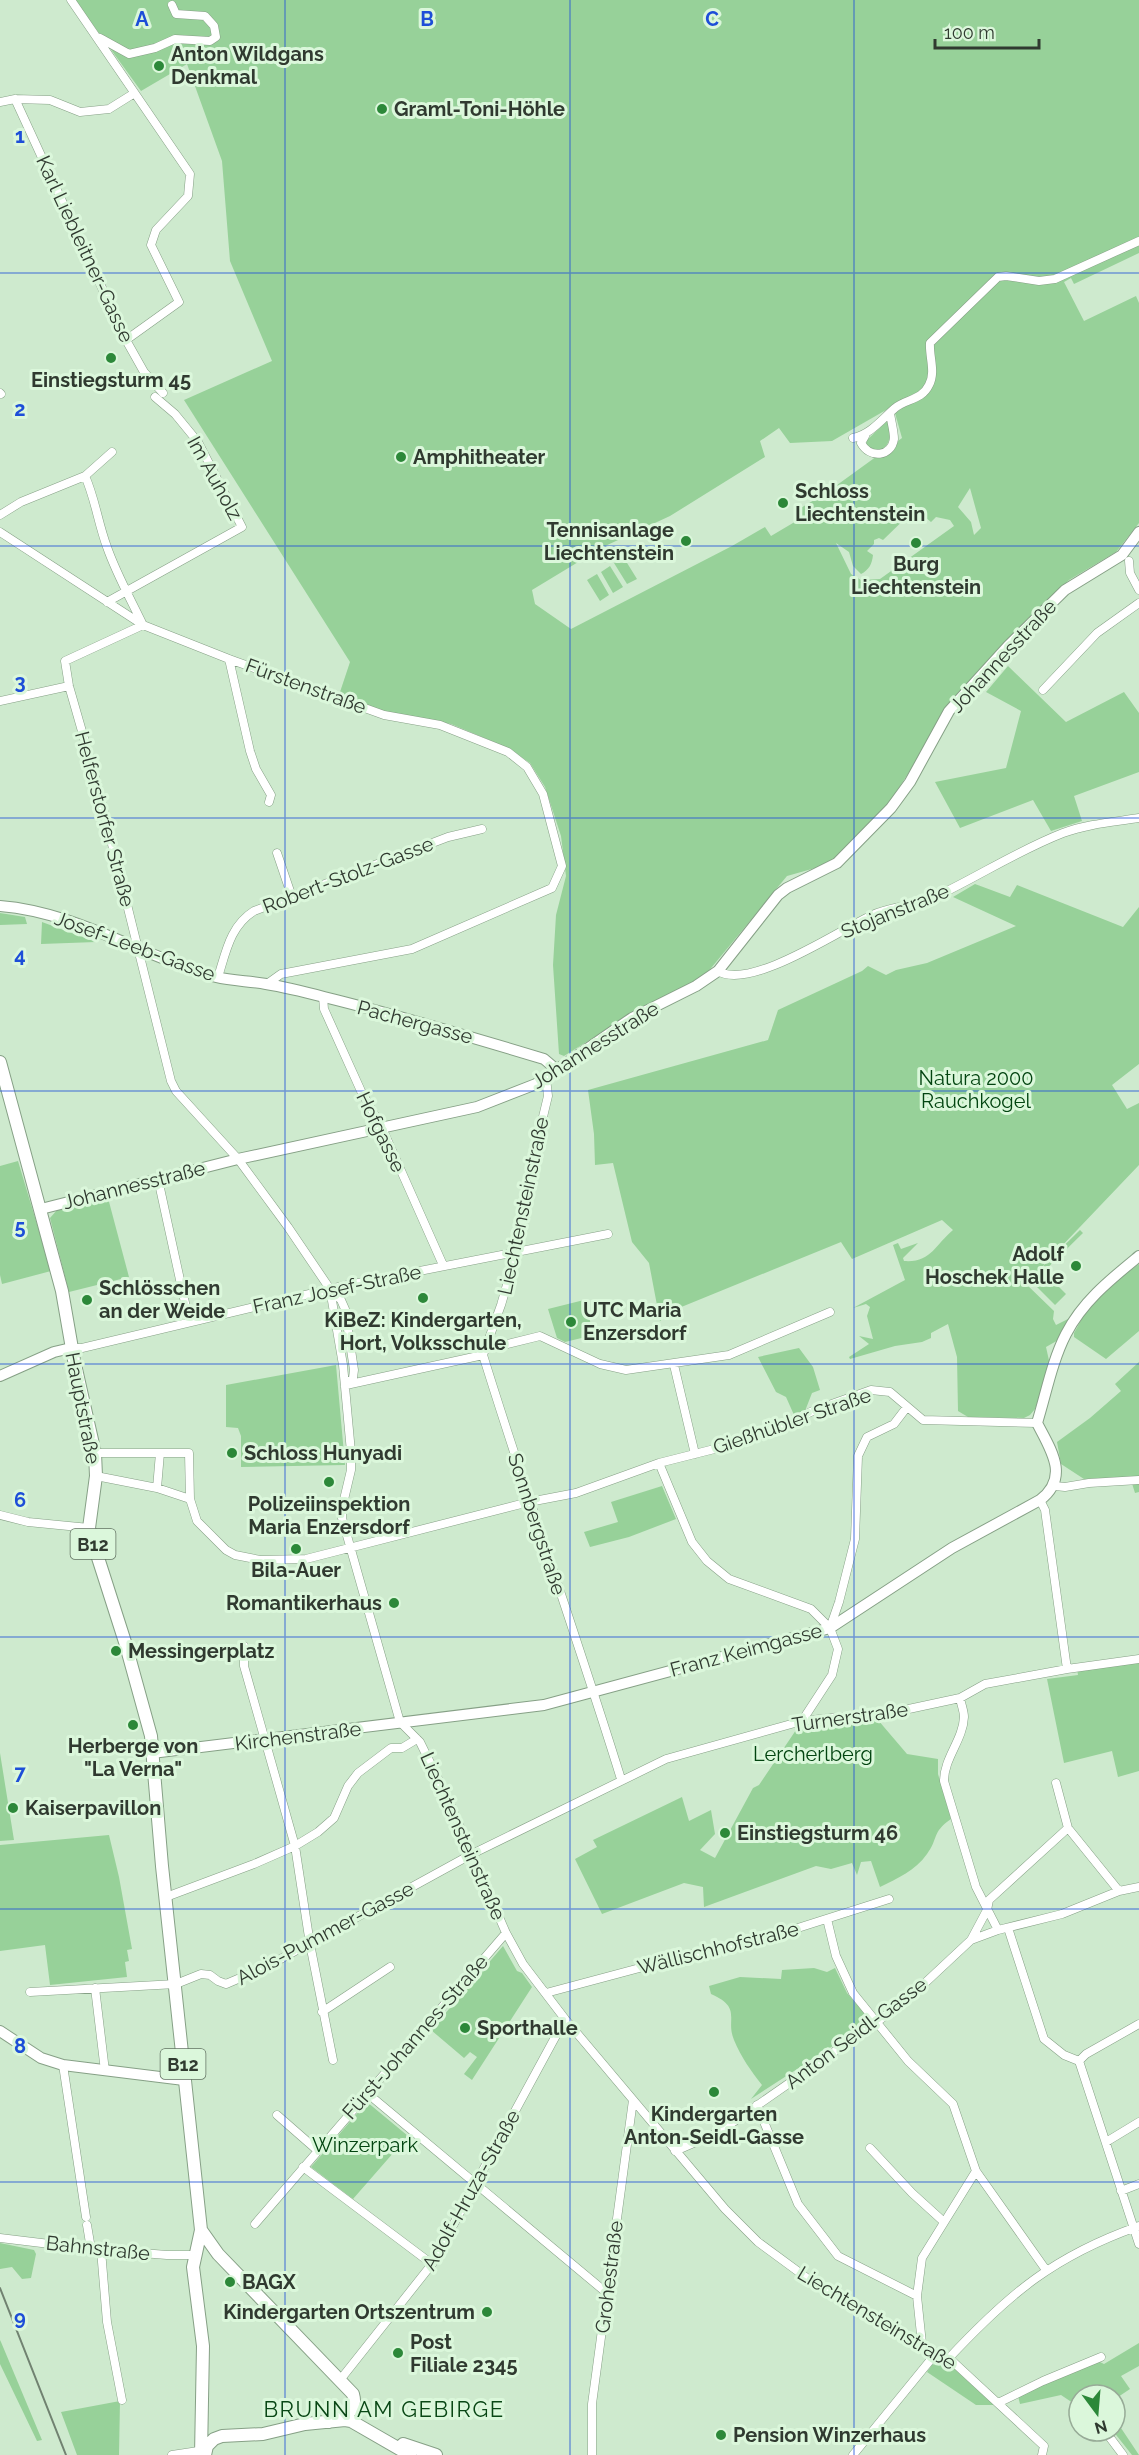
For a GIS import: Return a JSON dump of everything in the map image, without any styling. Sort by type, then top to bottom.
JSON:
[{"type":"main road","name":"Johannesstraße","points":[[41,1209],[238,1159],[496,1101],[546,1078],[632,1018],[696,986],[718,971],[777,895],[799,881],[837,863],[891,808],[910,782],[950,711],[1008,646],[1065,590],[1126,558],[1139,532]]},
{"type":"main road","name":"Josef-Leeb-Gasse","points":[[0,906],[44,913],[82,925],[153,956],[218,977],[267,984]]},
{"type":"main road","name":"Pachergasse","points":[[267,984],[438,1027],[544,1059],[557,1070]]},
{"type":"main road","name":"Hauptstraße","points":[[1,1070],[41,1209],[66,1308],[71,1348],[95,1453],[96,1476],[89,1528],[140,1692],[151,1736],[166,1897]]},
{"type":"main road","points":[[1055,1486],[1056,1468],[1052,1452],[1037,1423],[1061,1345],[1070,1327],[1096,1293],[1139,1256]]},
{"type":"main road","name":"Franz Josef-Straße","points":[[0,1376],[54,1352],[71,1348]]},
{"type":"main road","name":"Franz Keimgasse","points":[[400,1722],[544,1705],[830,1628],[952,1548],[1040,1500],[1055,1486]]},
{"type":"main road","name":"Kirchenstraße","points":[[152,1753],[400,1722]]},
{"type":"main road","name":"B12","points":[[166,1897],[201,2230],[193,2266],[203,2346],[200,2417],[203,2453]]},
{"type":"main road","points":[[0,2031],[41,2058],[63,2065],[184,2080]]},
{"type":"main road","name":"B12","points":[[201,2230],[218,2254],[353,2394],[355,2400],[352,2410]]},
{"type":"main road","points":[[196,2255],[218,2254]]},
{"type":"main road","points":[[203,2453],[214,2439],[222,2436],[263,2434],[329,2422],[344,2418],[352,2410],[367,2425],[382,2434],[436,2455]]},
{"type":"main road","points":[[200,2417],[211,2432],[222,2436]]},
{"type":"main road","points":[[329,2422],[351,2421],[410,2455]]},
{"type":"street","points":[[71,0],[133,94],[190,174],[188,196],[156,230],[151,245],[179,302],[126,340]]},
{"type":"street","points":[[92,32],[106,44],[129,54],[155,48],[175,39],[210,41],[216,37],[214,26],[205,16],[176,14],[172,5]]},
{"type":"street","points":[[0,102],[15,99],[50,100],[80,112],[109,109],[133,94]]},
{"type":"street","name":"Karl Liebleitner-Gasse","points":[[15,99],[126,340],[144,372],[163,393]]},
{"type":"street","points":[[890,413],[894,437],[892,444],[882,454],[875,455],[865,451],[861,443],[865,436],[896,407],[917,399],[929,387],[933,374],[929,352],[930,343],[998,278],[1006,276],[1039,281],[1055,279],[1139,241]]},
{"type":"street","name":"Im Auholz","points":[[107,602],[242,527],[198,442],[175,414],[155,397]]},
{"type":"street","points":[[853,438],[865,436]]},
{"type":"street","points":[[0,515],[21,502],[85,476],[112,452]]},
{"type":"street","points":[[85,476],[107,548],[143,625]]},
{"type":"street","name":"Fürstenstraße","points":[[0,532],[143,625],[384,715],[440,725],[508,752],[527,767],[543,794],[562,866],[552,888],[412,949],[281,974],[267,984]]},
{"type":"street","points":[[1139,561],[1126,558],[1130,573],[1139,590]]},
{"type":"street","points":[[1043,690],[1097,633],[1139,603]]},
{"type":"street","name":"Helferstorfer Straße","points":[[143,625],[65,661],[69,686],[96,780],[173,1086],[238,1159],[330,1289]]},
{"type":"street","points":[[229,659],[250,751],[256,769],[271,795],[269,802]]},
{"type":"street","points":[[0,701],[69,686]]},
{"type":"street","name":"Stojanstraße","points":[[718,971],[728,976],[776,966],[875,914],[918,904],[938,896],[988,868],[1063,833],[1139,818]]},
{"type":"street","name":"Robert-Stolz-Gasse","points":[[218,977],[232,933],[244,917],[254,911],[448,837],[482,829]]},
{"type":"street","points":[[277,853],[292,897]]},
{"type":"street","name":"Hofgasse","points":[[323,997],[324,1010],[361,1091],[382,1128],[443,1266]]},
{"type":"street","name":"Liechtensteinstraße","points":[[485,1352],[517,1251],[535,1150],[548,1096],[546,1078]]},
{"type":"street","points":[[158,1179],[189,1322]]},
{"type":"street","name":"Franz Josef-Straße","points":[[71,1348],[82,1348],[330,1289],[608,1234]]},
{"type":"street","name":"Liechtensteinstraße","points":[[330,1289],[345,1386],[352,1460],[342,1508],[349,1549],[400,1722],[417,1739],[448,1799],[506,1933],[523,1965],[565,2019],[724,2209],[758,2242],[811,2281],[894,2332],[950,2358],[1044,2446],[1042,2455]]},
{"type":"street","points":[[345,1386],[485,1352],[540,1336],[600,1364],[626,1370],[674,1365],[729,1355],[830,1312]]},
{"type":"street","name":"Sonnbergstraße","points":[[485,1352],[529,1502],[621,1779]]},
{"type":"street","points":[[674,1365],[695,1454]]},
{"type":"street","name":"Gießhübler Straße","points":[[190,1499],[197,1521],[226,1550],[235,1555],[280,1561],[306,1559],[529,1502],[576,1493],[659,1463],[750,1440],[815,1410],[871,1390],[890,1392],[923,1420],[1037,1423]]},
{"type":"street","points":[[830,1628],[855,1539],[858,1455],[867,1437],[894,1424],[907,1407]]},
{"type":"street","points":[[95,1453],[189,1453],[190,1499],[157,1488],[96,1476]]},
{"type":"street","points":[[157,1488],[160,1453]]},
{"type":"street","points":[[659,1463],[692,1542],[707,1561],[729,1579],[812,1610],[830,1628],[838,1649],[832,1675],[802,1721]]},
{"type":"street","points":[[1055,1486],[1139,1480]]},
{"type":"street","points":[[1040,1500],[1045,1510],[1067,1669]]},
{"type":"street","points":[[0,1515],[28,1522],[89,1528]]},
{"type":"street","points":[[244,1646],[244,1666],[296,1846],[310,1944],[333,2060]]},
{"type":"street","name":"Turnerstraße","points":[[472,1854],[621,1779],[666,1759],[802,1721],[904,1710],[960,1698],[984,1684],[1139,1659]]},
{"type":"street","points":[[960,1698],[964,1716],[959,1738],[944,1771],[944,1781],[976,1887],[998,1930]]},
{"type":"street","points":[[166,1897],[296,1846],[334,1818],[348,1786],[358,1773],[391,1748],[402,1748],[417,1739]]},
{"type":"street","points":[[1056,1783],[1068,1828],[1119,1891]]},
{"type":"street","points":[[971,1940],[987,1910],[989,1900],[1068,1828]]},
{"type":"street","name":"Alois-Pummer-Gasse","points":[[30,1992],[176,1984],[201,1974],[210,1975],[226,1984],[266,1967],[310,1944],[472,1854]]},
{"type":"street","name":"Anton Seidl-Gasse","points":[[675,2151],[719,2132],[877,2022],[911,1996],[971,1940],[998,1930],[1062,1914],[1119,1891],[1139,1887]]},
{"type":"street","name":"Wällischhofstraße","points":[[546,1993],[692,1954],[760,1940],[889,1899]]},
{"type":"street","points":[[827,1919],[836,1956],[853,1994],[908,2061],[953,2104],[976,2171],[1046,2270]]},
{"type":"street","points":[[1008,1928],[1044,2039],[1065,2055],[1079,2061],[1121,2190],[1136,2227],[1139,2244]]},
{"type":"street","name":"Fürst-Johannes-Straße","points":[[255,2224],[506,1933]]},
{"type":"street","points":[[322,2012],[390,1967]]},
{"type":"street","points":[[95,1988],[105,2071]]},
{"type":"street","name":"Adolf-Hruza-Straße","points":[[340,2380],[432,2265],[565,2019]]},
{"type":"street","points":[[1079,2061],[1086,2054],[1139,2024]]},
{"type":"street","points":[[63,2065],[91,2249]]},
{"type":"street","points":[[367,2093],[608,2294]]},
{"type":"street","name":"Grohestraße","points":[[592,2455],[592,2404],[633,2100]]},
{"type":"street","points":[[757,2105],[798,2204],[838,2256],[917,2296]]},
{"type":"street","points":[[277,2115],[317,2150]]},
{"type":"street","points":[[1106,2142],[1139,2122]]},
{"type":"street","points":[[870,2148],[912,2193],[944,2222]]},
{"type":"street","points":[[303,2167],[432,2265]]},
{"type":"street","points":[[922,2344],[917,2296],[922,2258],[976,2171]]},
{"type":"street","points":[[1121,2190],[1139,2184]]},
{"type":"street","points":[[950,2358],[991,2313],[1046,2270],[1081,2250],[1136,2227]]},
{"type":"street","name":"Bahnstraße","points":[[0,2238],[101,2250],[196,2255]]},
{"type":"street","points":[[101,2250],[107,2322],[122,2400]]},
{"type":"street","points":[[853,2455],[937,2352]]},
{"type":"street","points":[[998,2403],[1101,2357]]},
{"type":"street","points":[[172,2455],[203,2453]]},
{"type":"green space","points":[[75,0],[1139,0],[1139,253],[1074,284],[1071,278],[1064,282],[1084,321],[1136,296],[1139,303],[1139,523],[1116,552],[1069,580],[1015,633],[911,769],[882,814],[833,863],[787,876],[707,973],[695,983],[636,1011],[564,1056],[559,1054],[553,965],[556,915],[566,876],[561,836],[545,787],[530,763],[506,747],[451,724],[386,712],[339,695],[350,662],[184,400],[272,361],[230,261],[222,161],[187,64],[141,91]],"holes":[[[893,406],[902,438],[826,493],[794,512],[798,520],[771,536],[765,527],[571,629],[535,604],[532,590],[603,547],[670,516],[765,457],[760,441],[779,428],[790,443],[832,441]],[[970,488],[981,528],[974,535],[971,522],[958,507]],[[915,509],[931,522],[936,517],[950,520],[954,526],[880,579],[861,580],[851,574],[836,543],[849,552],[853,566],[861,574],[871,564],[873,555],[867,551],[874,544],[874,540],[879,538],[883,540]]]},
{"type":"green space","points":[[888,420],[890,430],[888,443],[878,453],[866,445],[867,440]]},
{"type":"green space","points":[[624,558],[637,579],[627,584],[614,563]]},
{"type":"green space","points":[[610,566],[623,587],[613,593],[601,572]]},
{"type":"green space","points":[[597,574],[609,595],[600,601],[587,580]]},
{"type":"green space","points":[[1008,666],[1066,722],[1124,692],[1139,713],[1139,772],[1074,796],[1082,821],[1051,831],[1033,800],[960,828],[935,782],[1006,768],[1021,711],[986,692]]},
{"type":"green space","name":"Natura 2000 Rauchkogel","points":[[975,884],[1010,897],[1017,885],[1123,927],[1139,907],[1139,1064],[1112,1085],[1127,1109],[1139,1103],[1139,1165],[1038,1271],[1080,1230],[1083,1233],[1029,1286],[1025,1283],[1054,1311],[1053,1319],[1056,1325],[1074,1316],[1060,1339],[1046,1347],[1050,1365],[1035,1409],[1024,1418],[968,1417],[958,1411],[957,1357],[948,1324],[931,1333],[931,1338],[922,1342],[895,1346],[850,1359],[849,1357],[869,1344],[859,1336],[873,1339],[867,1316],[870,1307],[866,1304],[853,1308],[905,1280],[893,1245],[898,1243],[901,1249],[918,1243],[903,1258],[904,1261],[913,1261],[927,1256],[953,1230],[942,1220],[852,1259],[841,1242],[674,1310],[660,1321],[649,1263],[632,1242],[613,1163],[595,1165],[594,1134],[588,1090],[768,1040],[778,1010],[862,971],[868,966],[886,975],[896,970],[927,963],[1016,926],[953,897]]},
{"type":"green space","points":[[0,913],[25,917],[27,924],[0,925]]},
{"type":"green space","points":[[42,922],[96,942],[41,944]]},
{"type":"green space","points":[[18,1161],[51,1271],[2,1284],[0,1275],[0,1166]]},
{"type":"green space","points":[[108,1198],[129,1277],[69,1292],[50,1218],[57,1210]]},
{"type":"green space","points":[[1139,1264],[1139,1331],[1106,1359],[1074,1337],[1074,1333],[1090,1304],[1110,1285]]},
{"type":"green space","points":[[1044,1272],[1066,1294],[1055,1305],[1033,1283]]},
{"type":"green space","name":"UTC Maria Enzersdorf","points":[[584,1300],[594,1335],[565,1342],[557,1338],[548,1309]]},
{"type":"green space","points":[[799,1348],[813,1367],[820,1390],[812,1393],[805,1411],[794,1415],[786,1397],[776,1392],[758,1357]]},
{"type":"green space","points":[[1139,1362],[1139,1492],[1135,1493],[1130,1477],[1084,1479],[1061,1464],[1057,1442],[1121,1391],[1115,1384]]},
{"type":"green space","points":[[336,1365],[345,1465],[241,1467],[241,1436],[238,1428],[226,1427],[226,1385]]},
{"type":"green space","points":[[662,1486],[676,1519],[629,1537],[590,1547],[584,1532],[618,1522],[611,1502]]},
{"type":"green space","points":[[1139,1660],[1139,1771],[1118,1777],[1112,1751],[1064,1763],[1047,1679],[1078,1675],[1077,1669]]},
{"type":"green space","name":"Lercherlberg","points":[[852,1719],[878,1720],[907,1754],[938,1759],[938,1774],[951,1819],[940,1828],[927,1854],[912,1870],[880,1887],[871,1861],[861,1862],[857,1875],[852,1863],[831,1869],[816,1866],[704,1907],[703,1887],[684,1883],[602,1914],[575,1859],[597,1847],[593,1840],[682,1797],[689,1821],[711,1810],[715,1834],[700,1850],[715,1858],[753,1788],[759,1785],[796,1730]]},
{"type":"green space","points":[[0,1753],[14,1840],[0,1841]]},
{"type":"green space","points":[[109,1835],[132,1949],[127,1950],[129,1961],[125,1962],[127,1977],[50,1985],[45,1945],[0,1951],[0,1845]]},
{"type":"green space","points":[[503,1946],[517,1971],[522,1973],[532,1987],[472,2080],[464,2074],[477,2057],[470,2052],[464,2058],[431,2030]]},
{"type":"green space","points":[[814,1968],[827,1972],[835,1968],[847,1993],[869,2019],[842,2040],[751,2099],[762,2085],[746,2064],[734,2040],[730,2009],[721,1999],[711,1994],[709,1986],[740,1977],[781,1979],[782,1970]]},
{"type":"green space","name":"Winzerpark","points":[[367,2102],[408,2136],[353,2199],[311,2167]]},
{"type":"green space","points":[[0,2243],[34,2250],[36,2254],[31,2278],[22,2279],[12,2267],[0,2269]]},
{"type":"green space","points":[[0,2340],[42,2440],[37,2441],[0,2364]]},
{"type":"green space","points":[[1139,2343],[1139,2366],[1121,2376],[1126,2383],[1067,2383],[1067,2399],[1061,2395],[1020,2404],[1018,2396],[1098,2361],[1104,2364]]},
{"type":"green space","points":[[947,2362],[994,2405],[976,2405],[927,2372],[932,2365]]},
{"type":"green space","points":[[120,2401],[119,2455],[77,2455],[61,2412]]},
{"type":"green space","points":[[1127,2437],[1139,2455],[1132,2455],[1122,2443],[1127,2443]]},
{"type":"railway","points":[[0,2288],[66,2455]]},
{"type":"place","name":"Anton Wildgans Denkmal","points":[[159,66]]},
{"type":"place","name":"Graml-Toni-Höhle","points":[[382,109]]},
{"type":"place","name":"Einstiegsturm 45","points":[[111,358]]},
{"type":"place","name":"Amphitheater","points":[[401,457]]},
{"type":"place","name":"Schloss Liechtenstein","points":[[783,503]]},
{"type":"place","name":"Tennisanlage Liechtenstein","points":[[686,541]]},
{"type":"place","name":"Burg Liechtenstein","points":[[916,543]]},
{"type":"place","name":"Adolf Hoschek Halle","points":[[1076,1266]]},
{"type":"place","name":"KiBeZ: Kindergarten, Hort, Volksschule","points":[[423,1298]]},
{"type":"place","name":"Schlösschen an der Weide","points":[[87,1300]]},
{"type":"place","name":"UTC Maria Enzersdorf","points":[[571,1322]]},
{"type":"place","name":"Schloss Hunyadi","points":[[232,1453]]},
{"type":"place","name":"Polizeiinspektion Maria Enzersdorf","points":[[329,1482]]},
{"type":"place","name":"Bila-Auer","points":[[296,1549]]},
{"type":"place","name":"Romantikerhaus","points":[[394,1603]]},
{"type":"place","name":"Messingerplatz","points":[[116,1651]]},
{"type":"place","name":"Herberge von \"La Verna\"","points":[[133,1725]]},
{"type":"place","name":"Kaiserpavillon","points":[[13,1808]]},
{"type":"place","name":"Einstiegsturm 46","points":[[725,1833]]},
{"type":"place","name":"Sporthalle","points":[[465,2028]]},
{"type":"place","name":"Kindergarten Anton-Seidl-Gasse","points":[[714,2092]]},
{"type":"place","name":"BAGX","points":[[230,2282]]},
{"type":"place","name":"Kindergarten Ortszentrum","points":[[487,2312]]},
{"type":"place","name":"Post Filiale 2345","points":[[398,2353]]},
{"type":"place","name":"Pension Winzerhaus","points":[[721,2435]]},
{"type":"district","name":"BRUNN AM GEBIRGE","points":[[384,2409]]}]
